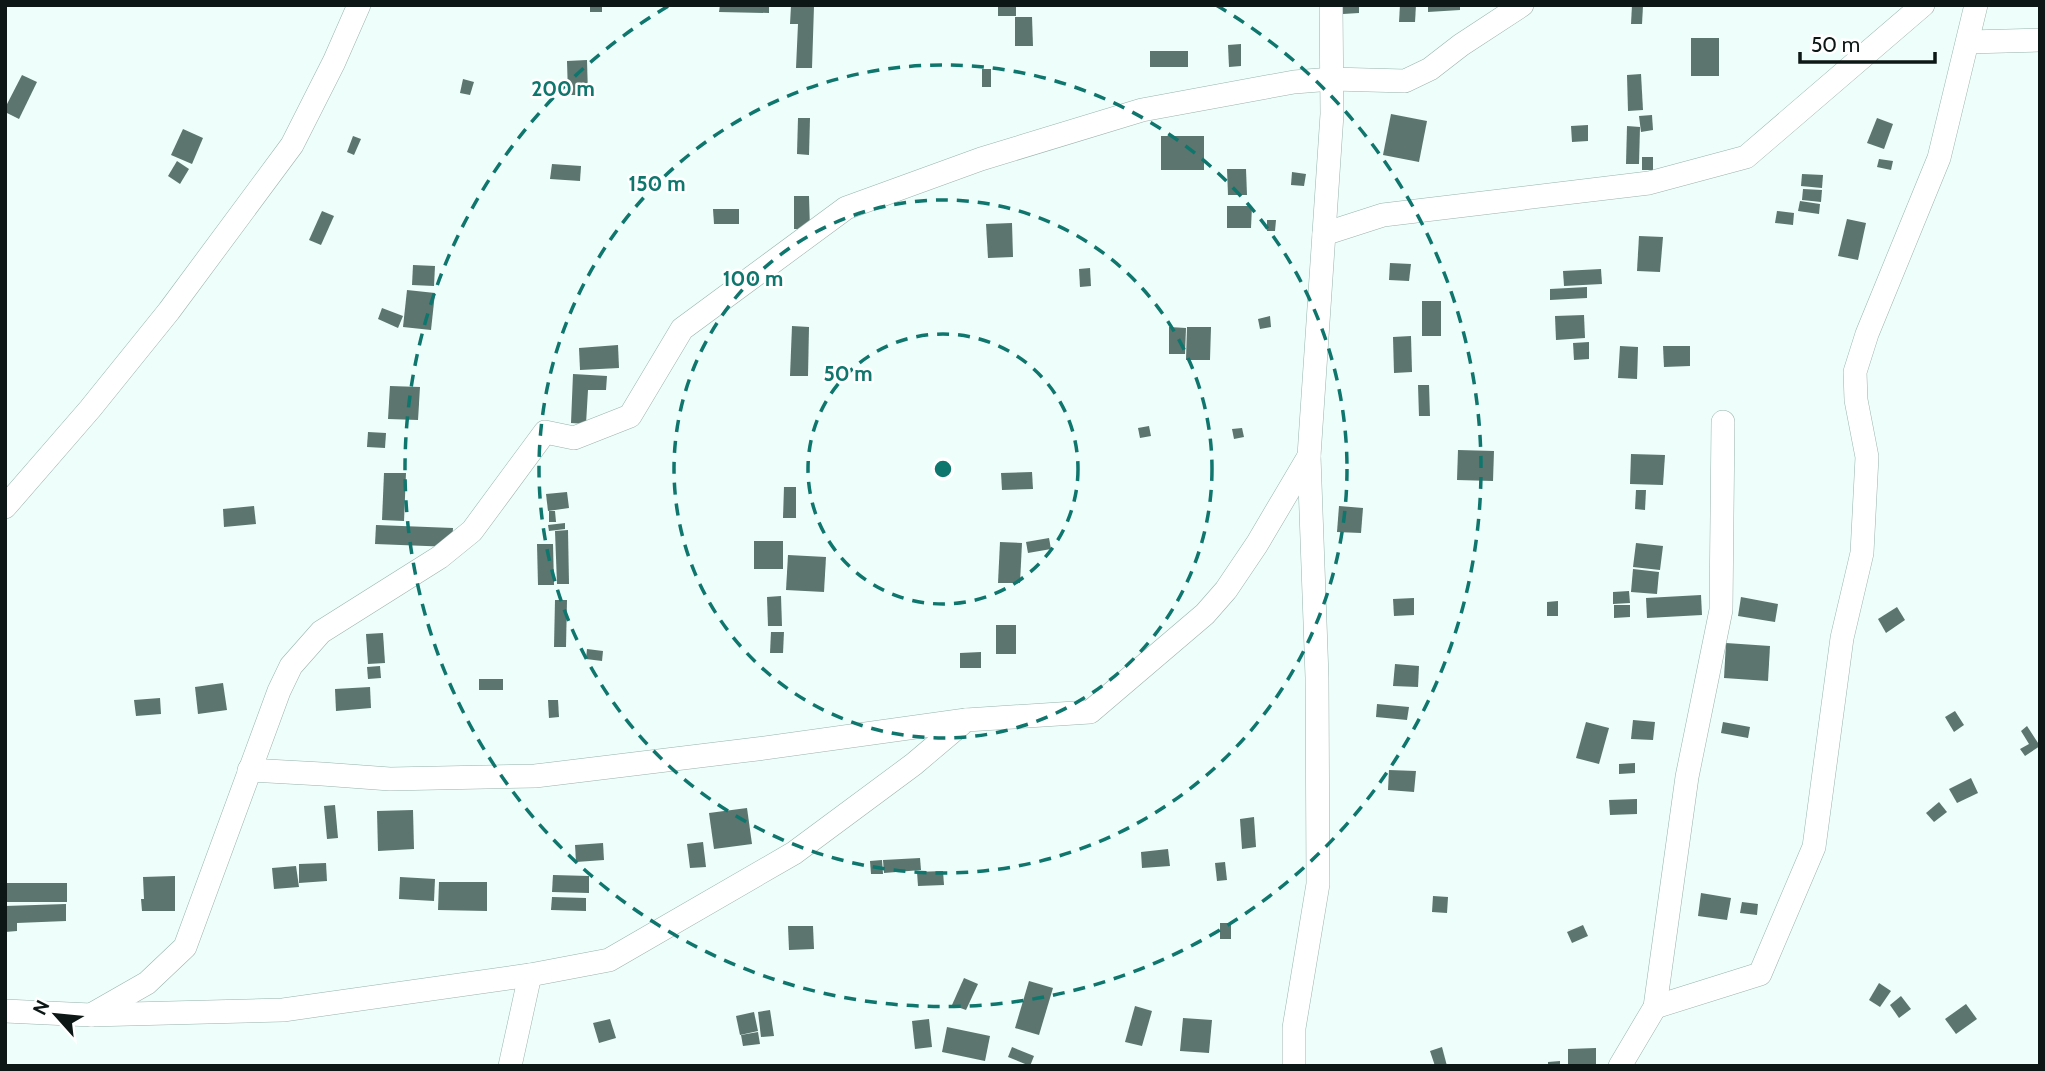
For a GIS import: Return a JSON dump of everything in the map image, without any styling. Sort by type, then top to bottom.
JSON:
[{"type":"street","points":[[5,507],[90,409],[169,311],[292,145],[359,5]]},
{"type":"street","points":[[1294,1066],[1293,1028],[1318,884],[1317,677],[1308,456],[1332,114],[1331,5]]},
{"type":"street","points":[[92,1015],[147,983],[185,947],[279,691],[291,666],[321,632],[440,557],[472,531],[545,432],[574,438],[630,416],[681,329],[846,208],[981,159],[1142,110],[1294,82],[1332,79],[1405,80],[1430,69],[1522,5]]},
{"type":"street","points":[[1324,234],[1383,215],[1649,183],[1746,157],[1923,5]]},
{"type":"street","points":[[1655,1007],[1760,974],[1814,847],[1842,638],[1861,552],[1867,457],[1856,400],[1855,372],[1867,334],[1939,158],[1976,5]]},
{"type":"street","points":[[1969,42],[2040,40]]},
{"type":"street","points":[[1620,1066],[1655,1007],[1687,777],[1721,610],[1723,422]]},
{"type":"street","points":[[249,771],[390,779],[535,776],[966,720],[1090,712],[1205,614],[1226,590],[1257,544],[1308,456]]},
{"type":"street","points":[[5,1011],[92,1015],[283,1010],[530,975],[609,960],[782,860],[914,764],[966,720]]},
{"type":"street","points":[[510,1066],[530,975]]},
{"type":"building","points":[[590,5],[602,5],[602,12],[590,12]]},
{"type":"building","points":[[720,5],[769,5],[769,13],[719,12]]},
{"type":"building","points":[[998,5],[1016,5],[1016,16],[998,16]]},
{"type":"building","points":[[1343,5],[1359,5],[1359,13],[1343,14]]},
{"type":"building","points":[[1400,5],[1416,5],[1415,22],[1399,22]]},
{"type":"building","points":[[1428,5],[1460,5],[1460,10],[1428,12]]},
{"type":"building","points":[[1632,5],[1643,6],[1642,24],[1631,24]]},
{"type":"building","points":[[791,6],[814,6],[812,68],[796,68],[798,24],[790,24]]},
{"type":"building","points":[[1015,17],[1032,17],[1033,46],[1015,46]]},
{"type":"building","points":[[1691,38],[1719,38],[1719,76],[1691,76]]},
{"type":"building","points":[[1241,44],[1241,66],[1229,67],[1228,45]]},
{"type":"building","points":[[1150,51],[1188,51],[1188,67],[1150,67]]},
{"type":"building","points":[[587,60],[588,95],[568,95],[567,61]]},
{"type":"building","points":[[982,69],[991,69],[991,87],[982,87]]},
{"type":"building","points":[[1641,74],[1643,110],[1628,111],[1627,75]]},
{"type":"building","points":[[22,75],[37,82],[19,119],[5,112],[5,108]]},
{"type":"building","points":[[463,79],[474,82],[470,95],[460,93]]},
{"type":"building","points":[[1391,114],[1427,121],[1419,162],[1383,155]]},
{"type":"building","points":[[1652,115],[1653,130],[1641,132],[1639,116]]},
{"type":"building","points":[[798,118],[810,118],[809,155],[797,154]]},
{"type":"building","points":[[1877,118],[1893,124],[1884,149],[1867,143]]},
{"type":"building","points":[[1588,125],[1588,141],[1572,142],[1571,126]]},
{"type":"building","points":[[1627,126],[1640,127],[1639,164],[1626,164]]},
{"type":"building","points":[[183,129],[203,138],[192,164],[171,155]]},
{"type":"building","points":[[353,136],[361,139],[354,155],[347,152]]},
{"type":"building","points":[[1161,136],[1204,136],[1204,170],[1161,170]]},
{"type":"building","points":[[1642,157],[1653,157],[1653,170],[1642,170]]},
{"type":"building","points":[[1879,159],[1893,161],[1891,170],[1877,167]]},
{"type":"building","points":[[177,161],[189,169],[180,184],[168,176]]},
{"type":"building","points":[[552,164],[581,166],[580,181],[550,179]]},
{"type":"building","points":[[1227,169],[1246,169],[1247,195],[1228,195]]},
{"type":"building","points":[[1292,172],[1306,174],[1304,186],[1291,185]]},
{"type":"building","points":[[1802,174],[1823,175],[1822,188],[1801,186]]},
{"type":"building","points":[[1803,189],[1822,190],[1821,202],[1802,200]]},
{"type":"building","points":[[794,196],[809,196],[810,229],[794,229]]},
{"type":"building","points":[[1800,201],[1820,204],[1819,214],[1798,211]]},
{"type":"building","points":[[1227,206],[1252,206],[1251,228],[1227,228]]},
{"type":"building","points":[[713,209],[739,209],[739,224],[714,224]]},
{"type":"building","points":[[322,211],[334,216],[321,245],[309,240]]},
{"type":"building","points":[[1777,211],[1794,213],[1793,225],[1775,223]]},
{"type":"building","points":[[1847,219],[1866,223],[1858,260],[1838,256]]},
{"type":"building","points":[[1267,220],[1276,220],[1275,231],[1267,231]]},
{"type":"building","points":[[1012,223],[1013,257],[988,258],[986,224]]},
{"type":"building","points":[[1639,236],[1663,237],[1660,272],[1637,271]]},
{"type":"building","points":[[1390,263],[1411,264],[1409,281],[1389,280]]},
{"type":"building","points":[[413,265],[435,266],[434,286],[412,285]]},
{"type":"building","points":[[1090,268],[1091,286],[1080,287],[1079,269]]},
{"type":"building","points":[[1601,269],[1602,284],[1564,286],[1563,271]]},
{"type":"building","points":[[1587,287],[1587,298],[1550,300],[1550,289]]},
{"type":"building","points":[[407,290],[435,293],[431,330],[403,327]]},
{"type":"building","points":[[1422,301],[1441,301],[1441,336],[1422,336]]},
{"type":"building","points":[[382,308],[403,316],[398,328],[378,319]]},
{"type":"building","points":[[1584,315],[1585,338],[1556,340],[1555,316]]},
{"type":"building","points":[[1270,316],[1271,327],[1260,329],[1258,319]]},
{"type":"building","points":[[792,326],[809,327],[808,376],[790,376]]},
{"type":"building","points":[[1169,327],[1186,328],[1185,354],[1169,354]]},
{"type":"building","points":[[1187,327],[1211,327],[1210,360],[1186,360]]},
{"type":"building","points":[[1411,336],[1412,372],[1394,373],[1393,337]]},
{"type":"building","points":[[1589,342],[1589,359],[1574,360],[1573,343]]},
{"type":"building","points":[[618,345],[619,368],[580,370],[579,348]]},
{"type":"building","points":[[1620,346],[1638,347],[1637,379],[1618,378]]},
{"type":"building","points":[[1663,346],[1690,346],[1690,366],[1664,367]]},
{"type":"building","points":[[573,374],[607,376],[606,390],[588,390],[586,424],[571,423]]},
{"type":"building","points":[[1418,385],[1429,385],[1430,416],[1419,416]]},
{"type":"building","points":[[390,386],[420,387],[418,420],[388,419]]},
{"type":"building","points":[[1149,426],[1151,436],[1140,438],[1138,428]]},
{"type":"building","points":[[1242,428],[1244,437],[1234,439],[1232,429]]},
{"type":"building","points":[[368,432],[386,433],[385,448],[367,447]]},
{"type":"building","points":[[1458,450],[1494,451],[1493,481],[1457,480]]},
{"type":"building","points":[[1631,454],[1665,455],[1663,485],[1630,484]]},
{"type":"building","points":[[1032,472],[1033,489],[1002,490],[1001,473]]},
{"type":"building","points":[[384,473],[406,473],[404,521],[382,520]]},
{"type":"building","points":[[784,487],[796,487],[796,518],[783,518]]},
{"type":"building","points":[[1636,490],[1646,490],[1645,510],[1635,509]]},
{"type":"building","points":[[567,492],[569,508],[548,511],[546,494]]},
{"type":"building","points":[[254,506],[256,524],[224,527],[223,509]]},
{"type":"building","points":[[1339,506],[1363,508],[1361,533],[1337,532]]},
{"type":"building","points":[[549,511],[555,511],[556,522],[549,522]]},
{"type":"building","points":[[565,523],[565,529],[549,531],[548,525]]},
{"type":"building","points":[[376,525],[453,528],[452,547],[375,544]]},
{"type":"building","points":[[568,530],[569,584],[557,584],[555,531]]},
{"type":"building","points":[[1049,538],[1051,549],[1028,553],[1026,542]]},
{"type":"building","points":[[754,541],[783,541],[783,569],[754,569]]},
{"type":"building","points":[[1000,542],[1022,543],[1020,583],[998,583]]},
{"type":"building","points":[[1636,543],[1663,546],[1660,570],[1633,567]]},
{"type":"building","points":[[537,544],[553,544],[554,585],[538,585]]},
{"type":"building","points":[[788,555],[826,557],[824,592],[786,590]]},
{"type":"building","points":[[1633,569],[1659,572],[1657,594],[1631,592]]},
{"type":"building","points":[[1629,591],[1630,603],[1613,604],[1613,592]]},
{"type":"building","points":[[1701,595],[1702,615],[1647,618],[1646,598]]},
{"type":"building","points":[[781,596],[782,626],[768,626],[767,597]]},
{"type":"building","points":[[1741,597],[1778,604],[1775,622],[1738,616]]},
{"type":"building","points":[[1414,598],[1414,615],[1394,616],[1393,599]]},
{"type":"building","points":[[555,600],[567,600],[566,647],[554,647]]},
{"type":"building","points":[[1558,601],[1558,616],[1547,616],[1547,602]]},
{"type":"building","points":[[1614,605],[1630,605],[1630,617],[1614,618]]},
{"type":"building","points":[[1897,607],[1905,620],[1886,633],[1878,619]]},
{"type":"building","points":[[996,625],[1016,625],[1016,654],[996,654]]},
{"type":"building","points":[[771,632],[784,632],[783,653],[770,653]]},
{"type":"building","points":[[383,633],[385,663],[368,664],[366,634]]},
{"type":"building","points":[[1726,643],[1770,646],[1768,681],[1724,678]]},
{"type":"building","points":[[587,649],[603,651],[602,661],[586,659]]},
{"type":"building","points":[[981,652],[981,668],[960,668],[960,653]]},
{"type":"building","points":[[1395,664],[1419,666],[1418,687],[1393,686]]},
{"type":"building","points":[[380,666],[381,678],[368,679],[367,667]]},
{"type":"building","points":[[479,679],[503,679],[503,690],[479,690]]},
{"type":"building","points":[[223,683],[227,710],[198,714],[195,687]]},
{"type":"building","points":[[370,687],[371,708],[336,711],[335,689]]},
{"type":"building","points":[[160,698],[161,714],[136,716],[134,700]]},
{"type":"building","points":[[548,700],[558,700],[559,717],[549,718]]},
{"type":"building","points":[[1377,704],[1409,707],[1407,720],[1376,717]]},
{"type":"building","points":[[1955,711],[1964,725],[1954,732],[1945,717]]},
{"type":"building","points":[[1633,720],[1655,722],[1653,740],[1631,739]]},
{"type":"building","points":[[1586,722],[1609,728],[1599,764],[1576,758]]},
{"type":"building","points":[[1723,722],[1750,727],[1748,738],[1721,733]]},
{"type":"building","points":[[2027,726],[2040,746],[2025,756],[2020,749],[2029,744],[2021,731]]},
{"type":"building","points":[[1635,763],[1635,773],[1619,774],[1619,764]]},
{"type":"building","points":[[1389,770],[1416,771],[1414,792],[1388,790]]},
{"type":"building","points":[[1971,778],[1978,793],[1957,803],[1949,789]]},
{"type":"building","points":[[1637,799],[1637,814],[1610,815],[1609,800]]},
{"type":"building","points":[[1939,802],[1947,812],[1934,822],[1926,813]]},
{"type":"building","points":[[335,805],[338,838],[327,839],[324,806]]},
{"type":"building","points":[[747,808],[752,844],[714,849],[709,813]]},
{"type":"building","points":[[413,810],[414,849],[378,851],[377,811]]},
{"type":"building","points":[[1254,817],[1256,847],[1242,849],[1240,819]]},
{"type":"building","points":[[703,842],[706,867],[690,868],[687,844]]},
{"type":"building","points":[[603,843],[604,860],[576,862],[575,845]]},
{"type":"building","points":[[1168,849],[1170,866],[1142,868],[1141,852]]},
{"type":"building","points":[[920,858],[921,870],[884,873],[883,860]]},
{"type":"building","points":[[882,860],[883,874],[871,874],[870,861]]},
{"type":"building","points":[[1225,862],[1227,880],[1217,881],[1215,863]]},
{"type":"building","points":[[326,863],[327,881],[299,883],[299,864]]},
{"type":"building","points":[[296,866],[299,887],[274,889],[272,868]]},
{"type":"building","points":[[943,871],[944,885],[918,886],[917,872]]},
{"type":"building","points":[[553,875],[589,876],[589,893],[552,892]]},
{"type":"building","points":[[175,876],[175,911],[142,911],[143,877]]},
{"type":"building","points":[[400,877],[435,879],[434,901],[399,899]]},
{"type":"building","points":[[439,882],[487,882],[487,911],[438,910]]},
{"type":"building","points":[[5,883],[67,883],[67,902],[5,902]]},
{"type":"building","points":[[1701,893],[1731,898],[1727,920],[1698,916]]},
{"type":"building","points":[[1433,896],[1448,897],[1447,913],[1432,912]]},
{"type":"building","points":[[552,897],[586,898],[586,911],[551,910]]},
{"type":"building","points":[[1742,902],[1758,904],[1757,915],[1740,913]]},
{"type":"building","points":[[66,904],[66,921],[17,923],[17,931],[5,932],[5,906]]},
{"type":"building","points":[[1220,923],[1231,923],[1231,939],[1220,939]]},
{"type":"building","points":[[1583,925],[1588,936],[1572,943],[1567,932]]},
{"type":"building","points":[[788,926],[813,926],[814,949],[789,950]]},
{"type":"building","points":[[964,978],[978,984],[966,1010],[952,1005]]},
{"type":"building","points":[[1029,981],[1053,988],[1039,1035],[1015,1028]]},
{"type":"building","points":[[1879,983],[1891,991],[1880,1007],[1869,1000]]},
{"type":"building","points":[[1901,996],[1911,1009],[1899,1018],[1890,1005]]},
{"type":"building","points":[[1966,1004],[1977,1019],[1956,1034],[1945,1019]]},
{"type":"building","points":[[1135,1006],[1152,1011],[1142,1046],[1125,1042]]},
{"type":"building","points":[[770,1010],[774,1036],[761,1037],[758,1012]]},
{"type":"building","points":[[754,1012],[758,1031],[740,1035],[736,1016]]},
{"type":"building","points":[[1183,1018],[1212,1020],[1209,1053],[1180,1051]]},
{"type":"building","points":[[610,1019],[616,1038],[599,1043],[593,1023]]},
{"type":"building","points":[[929,1019],[932,1047],[915,1049],[912,1021]]},
{"type":"building","points":[[947,1027],[990,1036],[985,1061],[942,1052]]},
{"type":"building","points":[[758,1032],[760,1044],[743,1046],[741,1035]]},
{"type":"building","points":[[1012,1047],[1034,1056],[1030,1066],[1008,1057]]},
{"type":"building","points":[[1442,1047],[1447,1066],[1435,1066],[1430,1051]]},
{"type":"building","points":[[1596,1048],[1596,1064],[1568,1065],[1568,1049]]},
{"type":"building","points":[[1560,1061],[1560,1066],[1548,1066],[1548,1062]]}]
